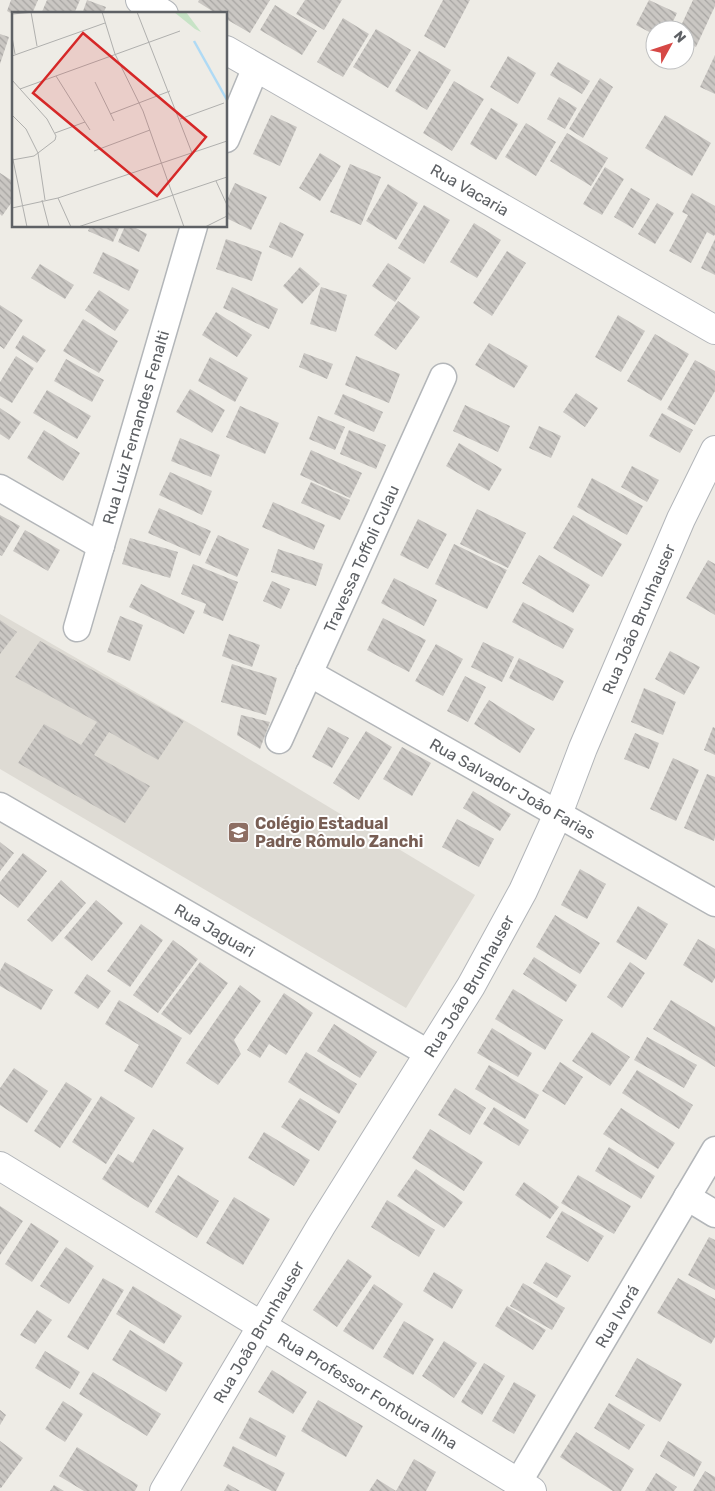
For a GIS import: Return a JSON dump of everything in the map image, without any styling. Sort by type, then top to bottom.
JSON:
[{"type":"street","points":[[140,0],[161,12]]},
{"type":"street","name":"Rua Vacaria","points":[[228,51],[715,330]]},
{"type":"street","points":[[228,134],[256,66]]},
{"type":"street","name":"Rua Luiz Fernandes Fenalti","points":[[77,628],[193,228]]},
{"type":"street","name":"Travessa Toffoli Culau","points":[[279,740],[443,377]]},
{"type":"street","name":"Rua João Brunhauser","points":[[164,1491],[321,1226],[471,986],[523,891],[558,814],[583,748],[681,519],[715,450]]},
{"type":"street","points":[[0,488],[101,546]]},
{"type":"street","name":"Rua Salvador João Farias","points":[[309,673],[715,903]]},
{"type":"street","name":"Rua Jaguari","points":[[0,806],[428,1053]]},
{"type":"street","name":"Rua Ivorá","points":[[525,1487],[715,1150]]},
{"type":"street","name":"Rua Professor Fontoura Ilha","points":[[0,1166],[525,1487]]},
{"type":"street","points":[[687,1197],[715,1214]]},
{"type":"shaded area","name":"Colégio Estadual Padre Rômulo Zanchi","points":[[0,614],[196,727],[475,895],[406,1008],[0,769]]},
{"type":"building","points":[[11,0],[38,0],[33,12],[12,12],[12,14],[7,11]]},
{"type":"building","points":[[47,0],[80,0],[75,12],[42,12]]},
{"type":"building","points":[[87,0],[106,7],[104,12],[83,12]]},
{"type":"building","points":[[199,0],[270,0],[250,33],[228,20],[228,12],[214,12],[198,2]]},
{"type":"building","points":[[305,0],[342,0],[324,30],[296,14]]},
{"type":"building","points":[[443,0],[470,0],[445,48],[424,36]]},
{"type":"building","points":[[649,0],[677,13],[674,20],[645,20],[645,30],[636,25]]},
{"type":"building","points":[[693,0],[715,0],[715,6],[696,47],[695,20],[684,20]]},
{"type":"building","points":[[275,5],[317,31],[302,55],[260,30]]},
{"type":"building","points":[[343,18],[369,34],[343,77],[317,62]]},
{"type":"building","points":[[376,29],[411,50],[388,88],[353,67]]},
{"type":"building","points":[[0,34],[9,37],[0,64]]},
{"type":"building","points":[[419,51],[451,70],[427,110],[395,91]]},
{"type":"building","points":[[715,55],[715,94],[700,87]]},
{"type":"building","points":[[508,56],[536,73],[518,104],[490,87]]},
{"type":"building","points":[[558,62],[590,81],[582,94],[550,75]]},
{"type":"building","points":[[600,78],[613,87],[583,138],[569,129]]},
{"type":"building","points":[[454,81],[484,99],[452,151],[423,133]]},
{"type":"building","points":[[559,97],[577,108],[565,129],[547,119]]},
{"type":"building","points":[[491,108],[518,124],[496,160],[470,144]]},
{"type":"building","points":[[271,115],[297,127],[280,166],[253,154]]},
{"type":"building","points":[[665,115],[711,143],[692,176],[645,148]]},
{"type":"building","points":[[526,123],[556,142],[536,176],[505,157]]},
{"type":"building","points":[[567,133],[608,158],[591,186],[550,161]]},
{"type":"building","points":[[320,153],[341,166],[320,201],[299,188]]},
{"type":"building","points":[[350,164],[381,177],[361,225],[330,212]]},
{"type":"building","points":[[605,167],[624,179],[602,215],[583,204]]},
{"type":"building","points":[[0,173],[12,181],[12,202],[2,216],[0,214]]},
{"type":"building","points":[[235,183],[267,197],[251,230],[228,219],[228,198]]},
{"type":"building","points":[[388,184],[418,203],[396,240],[366,221]]},
{"type":"building","points":[[631,188],[650,199],[633,228],[614,217]]},
{"type":"building","points":[[692,193],[715,206],[715,234],[714,236],[707,232],[691,263],[669,251],[688,215],[682,212]]},
{"type":"building","points":[[657,203],[674,213],[655,244],[638,234]]},
{"type":"building","points":[[424,205],[450,220],[424,264],[398,248]]},
{"type":"building","points":[[280,222],[304,234],[292,258],[269,247]]},
{"type":"building","points":[[474,223],[501,240],[477,278],[450,262]]},
{"type":"building","points":[[89,228],[119,228],[113,242],[88,231]]},
{"type":"building","points":[[124,228],[136,228],[147,234],[139,252],[118,242]]},
{"type":"building","points":[[226,239],[262,252],[252,281],[216,269]]},
{"type":"building","points":[[715,239],[715,275],[701,268]]},
{"type":"building","points":[[507,251],[526,263],[492,316],[473,303]]},
{"type":"building","points":[[103,252],[139,270],[129,291],[93,273]]},
{"type":"building","points":[[388,263],[411,278],[395,302],[372,286]]},
{"type":"building","points":[[40,264],[74,285],[65,299],[31,278]]},
{"type":"building","points":[[300,267],[320,284],[302,304],[283,286]]},
{"type":"building","points":[[232,287],[278,309],[269,329],[223,308]]},
{"type":"building","points":[[321,287],[347,295],[336,332],[310,324]]},
{"type":"building","points":[[99,290],[129,310],[115,331],[85,310]]},
{"type":"building","points":[[398,301],[420,317],[396,350],[374,335]]},
{"type":"building","points":[[0,305],[23,320],[4,349],[0,346]]},
{"type":"building","points":[[216,312],[252,335],[237,357],[202,335]]},
{"type":"building","points":[[618,315],[645,331],[621,372],[595,357]]},
{"type":"building","points":[[83,319],[118,341],[99,373],[63,351]]},
{"type":"building","points":[[655,334],[689,354],[661,401],[627,381]]},
{"type":"building","points":[[23,335],[46,350],[37,363],[15,348]]},
{"type":"building","points":[[489,343],[528,366],[514,388],[475,365]]},
{"type":"building","points":[[304,353],[333,364],[327,379],[299,367]]},
{"type":"building","points":[[16,356],[34,368],[12,403],[0,396],[0,382]]},
{"type":"building","points":[[356,356],[400,374],[389,403],[345,385]]},
{"type":"building","points":[[210,357],[248,378],[235,402],[198,381]]},
{"type":"building","points":[[66,359],[104,380],[92,402],[54,381]]},
{"type":"building","points":[[695,360],[715,371],[715,391],[695,425],[667,409]]},
{"type":"building","points":[[190,389],[225,410],[212,433],[176,412]]},
{"type":"building","points":[[47,390],[91,416],[77,439],[33,413]]},
{"type":"building","points":[[576,393],[598,408],[585,427],[563,412]]},
{"type":"building","points":[[343,394],[383,412],[374,432],[334,414]]},
{"type":"building","points":[[465,405],[510,426],[498,452],[453,431]]},
{"type":"building","points":[[240,406],[279,423],[265,454],[226,437]]},
{"type":"building","points":[[0,408],[21,422],[9,440],[0,434]]},
{"type":"building","points":[[662,413],[693,430],[680,453],[649,436]]},
{"type":"building","points":[[318,416],[345,427],[335,450],[309,439]]},
{"type":"building","points":[[539,426],[561,436],[551,458],[529,448]]},
{"type":"building","points":[[44,430],[80,453],[63,481],[27,458]]},
{"type":"building","points":[[349,430],[386,445],[376,469],[340,454]]},
{"type":"building","points":[[180,438],[220,455],[211,477],[171,461]]},
{"type":"building","points":[[459,443],[502,469],[489,491],[446,466]]},
{"type":"building","points":[[311,450],[362,473],[350,498],[300,475]]},
{"type":"building","points":[[632,466],[659,480],[647,502],[621,487]]},
{"type":"building","points":[[170,472],[212,491],[202,515],[159,495]]},
{"type":"building","points":[[592,478],[643,506],[627,535],[577,507]]},
{"type":"building","points":[[311,482],[350,500],[340,520],[301,503]]},
{"type":"building","points":[[273,502],[325,525],[314,550],[262,527]]},
{"type":"building","points":[[159,508],[211,531],[200,556],[148,533]]},
{"type":"building","points":[[477,509],[526,533],[508,568],[460,544]]},
{"type":"building","points":[[0,515],[20,526],[2,556],[0,555]]},
{"type":"building","points":[[573,515],[622,544],[602,577],[553,548]]},
{"type":"building","points":[[418,519],[447,534],[428,569],[400,555]]},
{"type":"building","points":[[25,530],[60,550],[48,571],[13,551]]},
{"type":"building","points":[[218,535],[249,549],[237,577],[205,563]]},
{"type":"building","points":[[130,538],[178,552],[170,578],[122,564]]},
{"type":"building","points":[[454,544],[507,570],[487,609],[435,584]]},
{"type":"building","points":[[278,549],[323,564],[316,586],[271,572]]},
{"type":"building","points":[[539,555],[590,585],[573,613],[522,583]]},
{"type":"building","points":[[708,560],[715,564],[715,615],[686,598]]},
{"type":"building","points":[[193,564],[238,582],[223,621],[203,613],[206,604],[181,594]]},
{"type":"building","points":[[394,578],[437,600],[424,626],[381,603]]},
{"type":"building","points":[[272,581],[290,589],[281,609],[263,601]]},
{"type":"building","points":[[141,584],[195,611],[184,634],[129,607]]},
{"type":"building","points":[[523,602],[574,629],[563,649],[512,622]]},
{"type":"building","points":[[120,616],[143,625],[130,661],[107,652]]},
{"type":"building","points":[[383,618],[426,640],[409,672],[367,650]]},
{"type":"building","points":[[0,620],[17,632],[0,654]]},
{"type":"building","points":[[229,634],[260,645],[252,667],[222,656]]},
{"type":"building","points":[[40,641],[184,721],[158,760],[109,732],[94,755],[150,786],[125,823],[18,763],[44,724],[81,745],[97,722],[15,677]]},
{"type":"building","points":[[483,642],[514,657],[502,682],[471,667]]},
{"type":"building","points":[[436,644],[463,659],[443,696],[415,681]]},
{"type":"building","points":[[670,651],[700,667],[684,695],[655,679]]},
{"type":"building","points":[[519,658],[564,681],[553,701],[509,678]]},
{"type":"building","points":[[232,664],[277,678],[266,715],[221,702]]},
{"type":"building","points":[[465,676],[486,687],[468,722],[447,711]]},
{"type":"building","points":[[644,688],[676,702],[663,735],[631,722]]},
{"type":"building","points":[[489,700],[535,729],[520,753],[474,724]]},
{"type":"building","points":[[241,715],[270,722],[260,749],[237,735]]},
{"type":"building","points":[[328,727],[349,738],[332,768],[312,757]]},
{"type":"building","points":[[713,727],[715,728],[715,755],[704,750]]},
{"type":"building","points":[[366,731],[392,747],[359,800],[333,783]]},
{"type":"building","points":[[635,733],[659,743],[649,769],[624,759]]},
{"type":"building","points":[[402,747],[431,763],[412,796],[383,779]]},
{"type":"building","points":[[673,758],[699,770],[676,821],[650,809]]},
{"type":"building","points":[[707,774],[715,777],[714,841],[684,828]]},
{"type":"building","points":[[473,791],[511,814],[500,831],[463,808]]},
{"type":"building","points":[[457,819],[494,839],[479,867],[442,847]]},
{"type":"building","points":[[0,842],[14,853],[0,871]]},
{"type":"building","points":[[23,853],[47,871],[18,908],[0,894],[0,882]]},
{"type":"building","points":[[580,869],[606,884],[587,919],[561,905]]},
{"type":"building","points":[[61,880],[86,903],[52,942],[27,920]]},
{"type":"building","points":[[96,900],[123,923],[92,961],[64,938]]},
{"type":"building","points":[[638,906],[668,924],[646,960],[616,942]]},
{"type":"building","points":[[555,915],[600,943],[580,974],[536,947]]},
{"type":"building","points":[[141,924],[163,940],[130,987],[107,971]]},
{"type":"building","points":[[698,939],[715,949],[715,978],[712,983],[683,965]]},
{"type":"building","points":[[173,940],[198,959],[158,1013],[133,995]]},
{"type":"building","points":[[534,957],[577,985],[566,1002],[523,974]]},
{"type":"building","points":[[5,962],[53,990],[41,1010],[0,986],[0,971]]},
{"type":"building","points":[[200,962],[228,983],[190,1035],[161,1014]]},
{"type":"building","points":[[630,962],[645,973],[622,1008],[607,997]]},
{"type":"building","points":[[87,974],[111,991],[98,1009],[74,993]]},
{"type":"building","points":[[240,985],[261,1001],[234,1040],[241,1054],[218,1085],[186,1063]]},
{"type":"building","points":[[513,989],[563,1020],[545,1050],[495,1019]]},
{"type":"building","points":[[284,993],[313,1013],[286,1055],[269,1044],[260,1058],[247,1050]]},
{"type":"building","points":[[119,1000],[182,1038],[152,1088],[124,1071],[139,1045],[105,1024]]},
{"type":"building","points":[[671,1000],[715,1027],[715,1067],[653,1029]]},
{"type":"building","points":[[334,1024],[377,1052],[360,1078],[317,1051]]},
{"type":"building","points":[[492,1028],[532,1053],[518,1077],[477,1053]]},
{"type":"building","points":[[592,1032],[630,1057],[610,1086],[572,1061]]},
{"type":"building","points":[[647,1037],[697,1065],[684,1088],[634,1060]]},
{"type":"building","points":[[306,1052],[357,1084],[339,1114],[288,1082]]},
{"type":"building","points":[[560,1062],[583,1077],[565,1105],[542,1091]]},
{"type":"building","points":[[489,1065],[539,1095],[525,1119],[475,1089]]},
{"type":"building","points":[[14,1068],[48,1091],[27,1123],[0,1105],[0,1088]]},
{"type":"building","points":[[637,1070],[693,1105],[679,1129],[622,1093]]},
{"type":"building","points":[[66,1082],[92,1099],[60,1148],[34,1131]]},
{"type":"building","points":[[455,1088],[486,1108],[470,1135],[438,1115]]},
{"type":"building","points":[[101,1096],[135,1118],[106,1164],[72,1142]]},
{"type":"building","points":[[300,1098],[337,1121],[319,1151],[281,1127]]},
{"type":"building","points":[[494,1107],[529,1130],[519,1146],[483,1124]]},
{"type":"building","points":[[621,1108],[675,1143],[658,1169],[603,1134]]},
{"type":"building","points":[[153,1129],[184,1148],[148,1208],[102,1179],[118,1154],[133,1163]]},
{"type":"building","points":[[430,1129],[483,1162],[464,1191],[412,1158]]},
{"type":"building","points":[[264,1132],[310,1160],[294,1186],[248,1158]]},
{"type":"building","points":[[609,1147],[655,1176],[641,1199],[595,1171]]},
{"type":"building","points":[[416,1169],[463,1202],[444,1228],[397,1196]]},
{"type":"building","points":[[178,1175],[219,1201],[197,1238],[155,1212]]},
{"type":"building","points":[[578,1175],[631,1206],[614,1234],[561,1203]]},
{"type":"building","points":[[524,1182],[559,1207],[550,1219],[515,1195]]},
{"type":"building","points":[[234,1197],[270,1219],[243,1265],[206,1243]]},
{"type":"building","points":[[387,1200],[435,1230],[419,1257],[371,1227]]},
{"type":"building","points":[[0,1206],[23,1221],[0,1255]]},
{"type":"building","points":[[562,1211],[604,1236],[588,1262],[546,1237]]},
{"type":"building","points":[[31,1223],[59,1241],[32,1282],[5,1264]]},
{"type":"building","points":[[709,1237],[715,1240],[715,1290],[688,1275]]},
{"type":"building","points":[[66,1247],[94,1266],[69,1304],[40,1286]]},
{"type":"building","points":[[348,1259],[372,1276],[337,1327],[313,1310]]},
{"type":"building","points":[[546,1262],[571,1276],[557,1298],[533,1283]]},
{"type":"building","points":[[434,1272],[463,1290],[452,1309],[423,1291]]},
{"type":"building","points":[[103,1278],[124,1290],[88,1350],[67,1337]]},
{"type":"building","points":[[678,1278],[715,1299],[715,1337],[711,1344],[657,1313]]},
{"type":"building","points":[[523,1283],[565,1308],[552,1330],[510,1306]]},
{"type":"building","points":[[374,1284],[403,1304],[373,1350],[343,1331]]},
{"type":"building","points":[[133,1286],[182,1316],[164,1344],[116,1314]]},
{"type":"building","points":[[507,1306],[546,1330],[533,1350],[495,1326]]},
{"type":"building","points":[[37,1310],[52,1320],[35,1344],[20,1335]]},
{"type":"building","points":[[404,1321],[434,1339],[413,1375],[383,1357]]},
{"type":"building","points":[[130,1330],[183,1363],[166,1392],[112,1360]]},
{"type":"building","points":[[444,1341],[477,1363],[454,1398],[422,1376]]},
{"type":"building","points":[[45,1351],[80,1372],[70,1389],[35,1368]]},
{"type":"building","points":[[637,1358],[682,1384],[660,1422],[615,1396]]},
{"type":"building","points":[[484,1363],[505,1376],[482,1415],[461,1402]]},
{"type":"building","points":[[272,1370],[307,1392],[293,1414],[258,1392]]},
{"type":"building","points":[[93,1372],[161,1414],[147,1436],[79,1394]]},
{"type":"building","points":[[514,1382],[536,1395],[514,1434],[492,1421]]},
{"type":"building","points":[[318,1400],[363,1426],[346,1457],[301,1431]]},
{"type":"building","points":[[63,1401],[83,1414],[65,1442],[45,1429]]},
{"type":"building","points":[[609,1403],[645,1425],[629,1450],[594,1428]]},
{"type":"building","points":[[0,1410],[6,1415],[0,1425]]},
{"type":"building","points":[[250,1417],[286,1436],[276,1457],[239,1438]]},
{"type":"building","points":[[576,1432],[634,1469],[621,1491],[613,1491],[560,1457]]},
{"type":"building","points":[[0,1441],[23,1458],[1,1488],[0,1488]]},
{"type":"building","points":[[668,1441],[702,1462],[694,1477],[660,1456]]},
{"type":"building","points":[[233,1446],[285,1473],[276,1491],[272,1491],[223,1466]]},
{"type":"building","points":[[77,1447],[138,1485],[135,1491],[84,1491],[59,1476]]},
{"type":"building","points":[[414,1459],[436,1472],[426,1491],[396,1491]]},
{"type":"building","points":[[705,1471],[715,1477],[715,1491],[693,1491]]},
{"type":"building","points":[[656,1473],[677,1487],[674,1491],[645,1491]]},
{"type":"building","points":[[377,1479],[396,1491],[369,1491]]},
{"type":"building","points":[[228,1484],[240,1491],[224,1491]]},
{"type":"building","points":[[54,1485],[64,1491],[50,1491]]},
{"type":"place","name":"Colégio Estadual Padre Rômulo Zanchi","points":[[239,832]]}]
